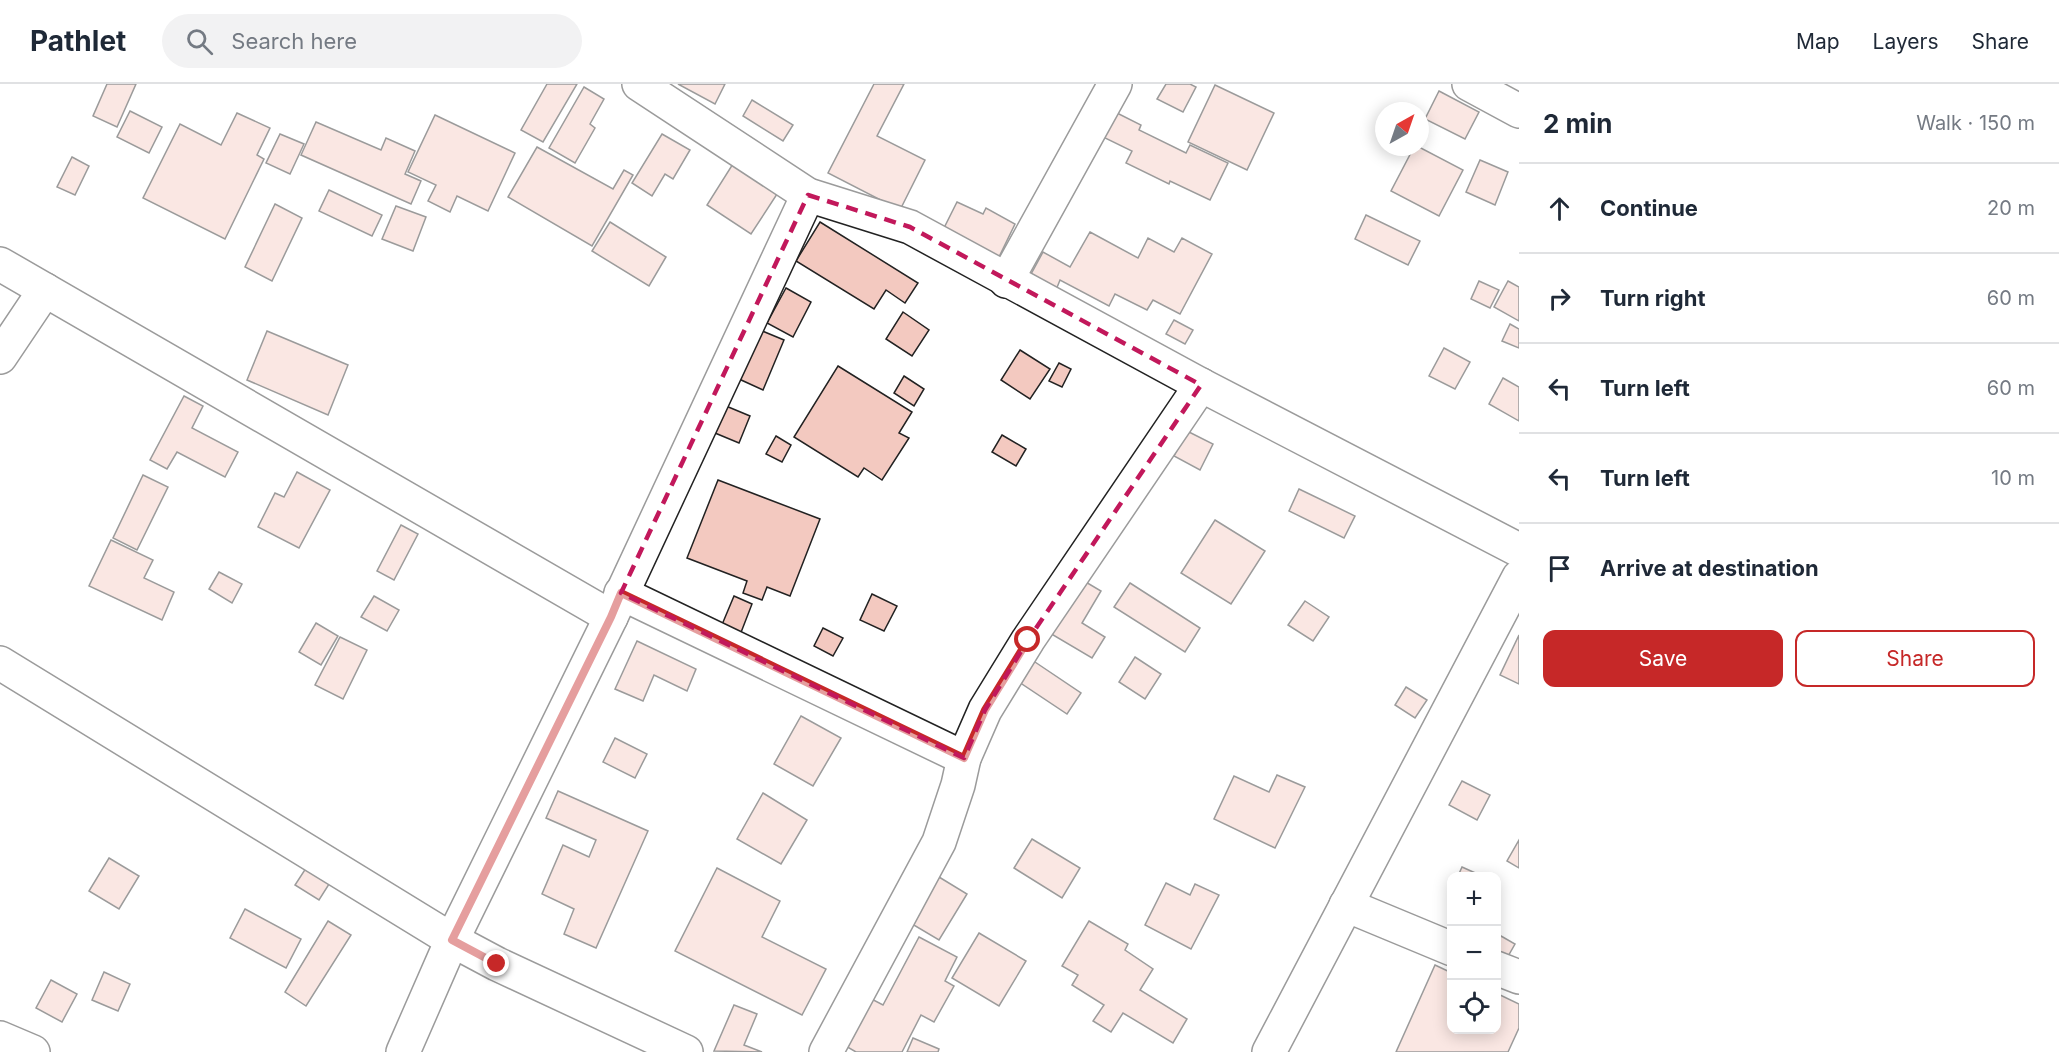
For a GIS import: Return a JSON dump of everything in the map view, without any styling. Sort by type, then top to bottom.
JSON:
[{"type":"street","points":[[639,84],[808,195],[910,227],[1201,385],[1519,550]]},
{"type":"street","points":[[1006,281],[1114,84]]},
{"type":"street","points":[[1468,84],[1519,111]]},
{"type":"street","points":[[403,1052],[452,940],[616,605],[808,195]]},
{"type":"street","points":[[0,264],[616,605],[964,758]]},
{"type":"street","points":[[0,357],[45,290]]},
{"type":"street","points":[[826,1052],[939,843],[958,785],[964,758],[985,710],[1028,640],[1201,385]]},
{"type":"street","points":[[1269,1052],[1519,577]]},
{"type":"street","points":[[0,663],[452,940],[497,964],[686,1052]]},
{"type":"street","points":[[1346,905],[1447,947]]},
{"type":"street","points":[[1501,970],[1519,978]]},
{"type":"street","points":[[0,1038],[33,1052]]},
{"type":"highlighted area","points":[[808,195],[910,227],[1201,385],[1028,640],[985,710],[964,758],[621,593]]},
{"type":"building","points":[[107,84],[136,84],[117,127],[93,116]]},
{"type":"building","points":[[547,84],[577,84],[543,142],[521,130]]},
{"type":"building","points":[[678,84],[725,84],[715,104]]},
{"type":"building","points":[[874,84],[904,84],[877,136],[925,160],[900,210],[828,173]]},
{"type":"building","points":[[1166,84],[1190,84],[1196,87],[1183,112],[1157,99]]},
{"type":"building","points":[[1215,85],[1274,113],[1247,170],[1188,142]]},
{"type":"building","points":[[584,87],[604,99],[590,124],[595,128],[575,163],[549,148]]},
{"type":"building","points":[[1439,91],[1479,112],[1465,139],[1429,121],[1429,111]]},
{"type":"building","points":[[752,100],[793,125],[783,141],[743,116]]},
{"type":"building","points":[[130,111],[162,127],[149,153],[117,137]]},
{"type":"building","points":[[1115,112],[1141,125],[1139,130],[1186,153],[1190,145],[1228,163],[1210,200],[1170,181],[1169,184],[1126,163],[1132,151],[1103,137]]},
{"type":"building","points":[[237,113],[270,128],[257,155],[264,159],[225,239],[143,198],[180,124],[221,145]]},
{"type":"building","points":[[435,115],[515,153],[488,211],[457,196],[450,212],[428,201],[436,185],[408,172]]},
{"type":"building","points":[[316,122],[381,150],[386,138],[415,151],[405,174],[421,181],[411,204],[301,155]]},
{"type":"building","points":[[280,134],[304,144],[290,174],[266,163]]},
{"type":"building","points":[[662,134],[690,150],[673,179],[665,174],[652,196],[632,183]]},
{"type":"building","points":[[537,147],[613,189],[624,170],[633,175],[592,246],[508,197]]},
{"type":"building","points":[[1429,152],[1463,170],[1439,216],[1391,191],[1409,156],[1429,156]]},
{"type":"building","points":[[72,157],[89,166],[75,195],[57,187]]},
{"type":"building","points":[[736,159],[781,188],[751,234],[707,205]]},
{"type":"building","points":[[1480,160],[1508,172],[1495,205],[1466,192]]},
{"type":"building","points":[[329,190],[382,215],[372,236],[319,211]]},
{"type":"building","points":[[957,202],[983,214],[986,208],[1015,224],[999,257],[944,228]]},
{"type":"building","points":[[275,204],[302,218],[272,281],[245,267]]},
{"type":"building","points":[[396,206],[426,217],[413,251],[382,239]]},
{"type":"building","points":[[1366,215],[1420,241],[1408,265],[1355,239]]},
{"type":"building","points":[[610,222],[666,257],[649,286],[592,251]]},
{"type":"building","points":[[820,222],[918,283],[905,303],[886,290],[874,309],[796,261]]},
{"type":"building","points":[[1090,232],[1138,258],[1148,238],[1174,252],[1182,238],[1212,254],[1180,314],[1153,300],[1147,310],[1115,294],[1109,306],[1060,280],[1056,290],[1030,276],[1043,252],[1070,267]]},
{"type":"building","points":[[1479,281],[1499,290],[1490,308],[1471,299]]},
{"type":"building","points":[[1508,281],[1519,287],[1519,321],[1494,307]]},
{"type":"building","points":[[786,288],[811,302],[793,337],[767,323]]},
{"type":"building","points":[[903,312],[929,330],[912,356],[886,339]]},
{"type":"building","points":[[1174,320],[1193,330],[1185,344],[1166,334]]},
{"type":"building","points":[[1510,324],[1519,329],[1519,348],[1502,341]]},
{"type":"building","points":[[760,330],[784,340],[763,390],[739,379]]},
{"type":"building","points":[[267,331],[348,365],[328,415],[247,380]]},
{"type":"building","points":[[1444,348],[1470,362],[1455,389],[1429,376]]},
{"type":"building","points":[[1020,350],[1050,369],[1030,399],[1001,380]]},
{"type":"building","points":[[1059,363],[1071,369],[1062,387],[1049,381]]},
{"type":"building","points":[[838,366],[912,412],[899,433],[909,438],[882,480],[864,468],[858,477],[794,437]]},
{"type":"building","points":[[904,376],[924,389],[914,406],[894,393]]},
{"type":"building","points":[[1503,378],[1519,387],[1519,421],[1489,404]]},
{"type":"building","points":[[184,396],[203,406],[192,428],[238,452],[225,477],[177,452],[167,469],[150,460]]},
{"type":"building","points":[[726,406],[750,416],[739,443],[715,433]]},
{"type":"building","points":[[1187,431],[1213,444],[1200,470],[1174,456]]},
{"type":"building","points":[[1002,435],[1026,449],[1016,466],[992,452]]},
{"type":"building","points":[[776,436],[791,445],[782,462],[766,454]]},
{"type":"building","points":[[297,472],[330,490],[299,548],[258,527],[275,493],[284,497]]},
{"type":"building","points":[[143,475],[168,487],[137,550],[113,538]]},
{"type":"building","points":[[718,480],[820,519],[790,596],[767,587],[762,600],[743,593],[747,581],[687,558]]},
{"type":"building","points":[[1299,489],[1355,516],[1344,538],[1289,511]]},
{"type":"building","points":[[1215,520],[1265,551],[1231,604],[1181,573]]},
{"type":"building","points":[[401,525],[418,534],[394,580],[377,571]]},
{"type":"building","points":[[111,540],[153,560],[144,578],[174,592],[162,620],[89,586]]},
{"type":"building","points":[[219,572],[242,584],[232,603],[209,589]]},
{"type":"building","points":[[1079,578],[1101,591],[1082,623],[1105,637],[1092,658],[1048,632]]},
{"type":"building","points":[[1130,583],[1200,628],[1185,652],[1114,607]]},
{"type":"building","points":[[872,594],[897,606],[884,631],[860,620]]},
{"type":"building","points":[[374,596],[399,610],[387,631],[361,617]]},
{"type":"building","points":[[734,596],[752,604],[740,635],[721,627]]},
{"type":"building","points":[[1305,601],[1329,617],[1313,641],[1288,625]]},
{"type":"building","points":[[316,623],[338,636],[321,665],[299,652]]},
{"type":"building","points":[[823,628],[843,638],[833,656],[814,646]]},
{"type":"building","points":[[1519,635],[1519,684],[1500,675]]},
{"type":"building","points":[[340,637],[367,650],[343,699],[315,685]]},
{"type":"building","points":[[637,641],[696,669],[687,691],[654,675],[643,701],[615,689]]},
{"type":"building","points":[[1135,657],[1161,674],[1145,699],[1119,682]]},
{"type":"building","points":[[1032,660],[1081,693],[1067,714],[1019,682]]},
{"type":"building","points":[[1406,687],[1427,700],[1415,718],[1395,705]]},
{"type":"building","points":[[801,716],[841,738],[813,786],[774,764]]},
{"type":"building","points":[[615,738],[647,754],[635,778],[603,762]]},
{"type":"building","points":[[1277,775],[1305,787],[1275,848],[1214,819],[1234,776],[1269,792]]},
{"type":"building","points":[[1462,781],[1490,795],[1477,820],[1449,805]]},
{"type":"building","points":[[558,791],[648,831],[596,948],[564,934],[574,909],[542,894],[563,845],[589,857],[596,840],[546,818]]},
{"type":"building","points":[[763,793],[807,820],[781,864],[737,839]]},
{"type":"building","points":[[1032,839],[1080,868],[1062,898],[1014,868]]},
{"type":"building","points":[[1519,840],[1519,868],[1507,861]]},
{"type":"building","points":[[109,858],[139,876],[119,909],[89,891]]},
{"type":"building","points":[[308,865],[331,881],[319,900],[295,885]]},
{"type":"building","points":[[1462,867],[1473,872],[1460,872]]},
{"type":"building","points":[[717,868],[780,901],[762,937],[826,969],[802,1015],[675,951]]},
{"type":"building","points":[[939,877],[967,894],[939,940],[912,924]]},
{"type":"building","points":[[1166,883],[1190,895],[1195,884],[1219,895],[1191,949],[1145,925]]},
{"type":"building","points":[[245,909],[301,939],[286,968],[230,938]]},
{"type":"building","points":[[328,921],[351,935],[306,1006],[285,992]]},
{"type":"building","points":[[1089,921],[1128,944],[1125,950],[1153,969],[1140,990],[1187,1019],[1173,1043],[1123,1013],[1111,1032],[1093,1021],[1104,1005],[1072,985],[1078,975],[1062,966]]},
{"type":"building","points":[[979,933],[1026,961],[999,1006],[952,978]]},
{"type":"building","points":[[1501,936],[1515,944],[1507,958],[1501,955]]},
{"type":"building","points":[[919,937],[957,957],[945,981],[954,986],[934,1022],[921,1015],[902,1052],[856,1052],[837,1041],[862,994],[883,1005]]},
{"type":"building","points":[[1435,965],[1447,971],[1447,1034],[1501,1034],[1501,995],[1519,1004],[1519,1028],[1508,1052],[1396,1052]]},
{"type":"building","points":[[104,972],[130,984],[118,1011],[92,1000]]},
{"type":"building","points":[[51,980],[77,994],[62,1022],[36,1008]]},
{"type":"building","points":[[734,1005],[757,1014],[744,1045],[762,1052],[714,1051]]},
{"type":"building","points":[[913,1038],[939,1049],[938,1052],[907,1052]]},
{"type":"route","points":[[497,964],[452,940],[621,593],[964,758],[985,710],[1028,640]]}]
